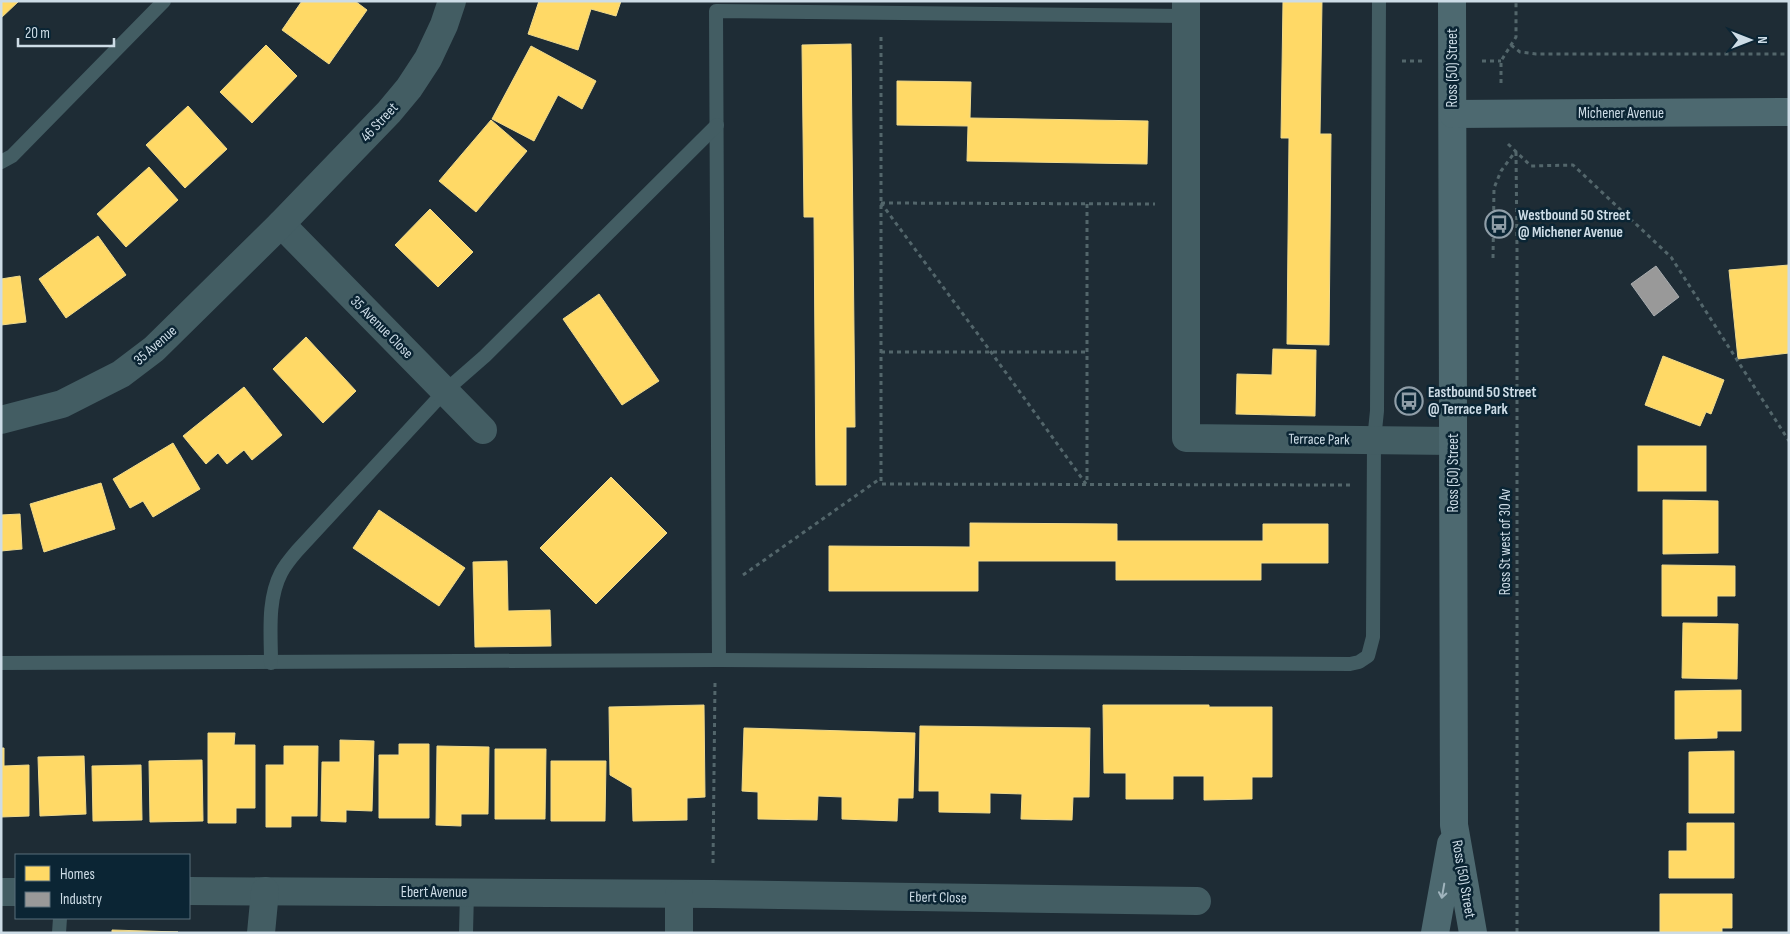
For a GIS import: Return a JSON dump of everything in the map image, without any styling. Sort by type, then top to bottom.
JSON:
[{"type":"main road","name":"Ross (50) Street","points":[[1436,933],[1454,825],[1452,1]]},
{"type":"main road","name":"Michener Avenue","points":[[1452,114],[1789,112]]},
{"type":"main road","name":"Ross (50) Street","points":[[1454,825],[1473,933]]},
{"type":"street","name":"46 Street","points":[[281,224],[390,112],[409,88],[428,59],[444,25],[452,1]]},
{"type":"street","points":[[1186,8],[1186,204]]},
{"type":"street","name":"Terrace Park","points":[[1186,204],[1186,438],[1453,441]]},
{"type":"street","name":"35 Avenue Close","points":[[281,224],[483,430]]},
{"type":"street","name":"35 Avenue","points":[[1,420],[62,404],[121,374],[154,349],[281,224]]},
{"type":"street","name":"Ebert Avenue","points":[[190,891],[679,894]]},
{"type":"street","points":[[261,933],[264,891]]},
{"type":"street","points":[[1,892],[15,892]]},
{"type":"street","points":[[679,894],[679,933]]},
{"type":"street","name":"Ebert Close","points":[[679,894],[1197,901]]},
{"type":"lane","points":[[1,162],[12,156],[164,1]]},
{"type":"lane","points":[[1,663],[719,660],[1340,664],[1359,662],[1368,656],[1373,637],[1374,440],[1377,411],[1379,1]]},
{"type":"lane","points":[[719,660],[716,6],[881,14],[1186,8]]},
{"type":"lane","points":[[272,663],[272,608],[280,574],[287,563],[445,391],[485,356],[717,125]]},
{"type":"lane","points":[[466,933],[467,892]]},
{"type":"lane","points":[[59,933],[60,919]]},
{"type":"path","points":[[1500,114],[1501,60],[1516,36],[1516,1]]},
{"type":"path","points":[[881,14],[881,484],[1351,485]]},
{"type":"path","points":[[1511,45],[1520,52],[1536,54],[1789,54]]},
{"type":"path","points":[[1493,258],[1494,188],[1501,171],[1516,152],[1531,166],[1573,164],[1671,257],[1789,441]]},
{"type":"path","name":"Ross St west of 30 Av","points":[[1516,152],[1516,933]]},
{"type":"path","points":[[881,203],[1186,204]]},
{"type":"path","points":[[881,203],[1087,485]]},
{"type":"path","points":[[1087,204],[1087,485]]},
{"type":"path","points":[[881,352],[1087,352]]},
{"type":"path","points":[[718,593],[881,478]]},
{"type":"path","points":[[713,894],[715,675],[719,660]]},
{"type":"building: Homes","points":[[1,1],[19,1],[1,18]]},
{"type":"building: Homes","points":[[302,1],[355,1],[367,10],[329,64],[282,30]]},
{"type":"building: Homes","points":[[539,1],[621,1],[616,16],[591,9],[578,50],[528,34]]},
{"type":"building: Homes","points":[[1283,1],[1322,1],[1320,134],[1331,134],[1329,345],[1287,344],[1289,138],[1281,138]]},
{"type":"building: Homes","points":[[851,44],[855,427],[846,427],[846,485],[816,485],[814,217],[804,217],[802,45]]},
{"type":"building: Homes","points":[[266,45],[297,76],[252,123],[220,92]]},
{"type":"building: Homes","points":[[531,46],[596,81],[582,109],[558,95],[534,141],[492,119]]},
{"type":"building: Homes","points":[[897,81],[971,82],[970,118],[1148,121],[1147,164],[967,161],[968,126],[897,125]]},
{"type":"building: Homes","points":[[188,106],[227,149],[185,188],[146,145]]},
{"type":"building: Homes","points":[[491,120],[527,151],[476,212],[439,181]]},
{"type":"building: Homes","points":[[149,167],[178,200],[126,247],[97,214]]},
{"type":"building: Homes","points":[[430,209],[473,252],[438,287],[395,245]]},
{"type":"building: Homes","points":[[98,236],[126,275],[66,318],[39,279]]},
{"type":"building: Homes","points":[[1789,265],[1789,353],[1738,359],[1729,270]]},
{"type":"building: Homes","points":[[20,276],[26,322],[1,325],[1,279]]},
{"type":"building: Homes","points":[[599,294],[659,381],[622,405],[563,319]]},
{"type":"building: Homes","points":[[306,337],[356,391],[323,423],[273,369]]},
{"type":"building: Homes","points":[[1273,349],[1316,350],[1315,416],[1236,414],[1237,374],[1272,375]]},
{"type":"building: Homes","points":[[1663,356],[1724,380],[1711,414],[1706,412],[1700,426],[1645,405]]},
{"type":"building: Homes","points":[[244,387],[282,435],[252,460],[244,450],[227,464],[218,453],[206,464],[183,436]]},
{"type":"building: Homes","points":[[173,443],[200,489],[153,517],[143,501],[130,508],[113,479]]},
{"type":"building: Homes","points":[[1638,446],[1706,446],[1706,491],[1638,491]]},
{"type":"building: Homes","points":[[611,477],[667,533],[596,604],[540,548]]},
{"type":"building: Homes","points":[[101,483],[115,529],[44,552],[30,504]]},
{"type":"building: Homes","points":[[1663,500],[1718,501],[1718,553],[1663,554]]},
{"type":"building: Homes","points":[[379,510],[465,568],[439,606],[353,548]]},
{"type":"building: Homes","points":[[20,514],[22,549],[1,551],[1,515]]},
{"type":"building: Homes","points":[[970,523],[1117,524],[1117,541],[1263,541],[1263,524],[1328,524],[1328,563],[1261,563],[1261,580],[1116,580],[1116,561],[978,561],[978,591],[829,591],[829,546],[970,547]]},
{"type":"building: Homes","points":[[507,561],[508,611],[550,610],[551,646],[475,647],[473,562]]},
{"type":"building: Homes","points":[[1662,565],[1735,566],[1735,596],[1717,596],[1717,616],[1662,616]]},
{"type":"building: Homes","points":[[1683,623],[1738,624],[1737,679],[1682,678]]},
{"type":"building: Homes","points":[[1741,690],[1741,731],[1717,731],[1717,738],[1675,739],[1675,691]]},
{"type":"building: Homes","points":[[704,705],[705,797],[687,798],[687,820],[633,821],[632,788],[610,775],[609,707]]},
{"type":"building: Homes","points":[[1103,705],[1272,707],[1272,777],[1252,777],[1252,799],[1204,800],[1204,776],[1173,776],[1173,799],[1126,799],[1126,773],[1104,773]]},
{"type":"building: Homes","points":[[920,726],[1090,728],[1089,797],[1073,797],[1072,820],[1021,819],[1022,794],[990,793],[990,813],[939,812],[939,791],[919,791]]},
{"type":"building: Homes","points":[[744,728],[915,733],[913,798],[898,798],[897,821],[842,819],[842,797],[818,796],[817,820],[758,819],[758,792],[742,791]]},
{"type":"building: Homes","points":[[208,733],[235,733],[234,745],[255,745],[255,808],[236,808],[236,823],[208,823]]},
{"type":"building: Homes","points":[[340,740],[374,741],[372,811],[346,810],[346,822],[321,821],[322,762],[340,762]]},
{"type":"building: Homes","points":[[399,744],[429,744],[429,818],[379,818],[379,755],[399,755]]},
{"type":"building: Homes","points":[[284,746],[318,746],[317,816],[291,816],[291,827],[266,827],[266,765],[284,765]]},
{"type":"building: Homes","points":[[437,746],[489,747],[488,814],[461,814],[461,826],[436,825]]},
{"type":"building: Homes","points":[[1,748],[4,748],[4,766],[29,765],[29,816],[1,817]]},
{"type":"building: Homes","points":[[495,749],[546,749],[545,819],[495,819]]},
{"type":"building: Homes","points":[[1734,751],[1734,813],[1689,813],[1689,752]]},
{"type":"building: Homes","points":[[84,756],[86,814],[40,816],[38,757]]},
{"type":"building: Homes","points":[[202,760],[203,821],[150,822],[149,761]]},
{"type":"building: Homes","points":[[551,761],[606,761],[605,821],[551,821]]},
{"type":"building: Homes","points":[[141,765],[142,820],[93,821],[92,766]]},
{"type":"building: Homes","points":[[1687,823],[1734,823],[1734,878],[1669,878],[1669,851],[1687,851]]},
{"type":"building: Homes","points":[[1660,894],[1732,894],[1732,928],[1722,928],[1722,933],[1660,933]]},
{"type":"building: Homes","points":[[112,930],[178,932],[112,933]]},
{"type":"building: Industry","points":[[1656,266],[1679,297],[1654,316],[1631,284]]},
{"type":"place","name":"Westbound 50 Street @ Michener Avenue","points":[[1499,224]]},
{"type":"place","name":"Eastbound 50 Street @ Terrace Park","points":[[1409,401]]}]
